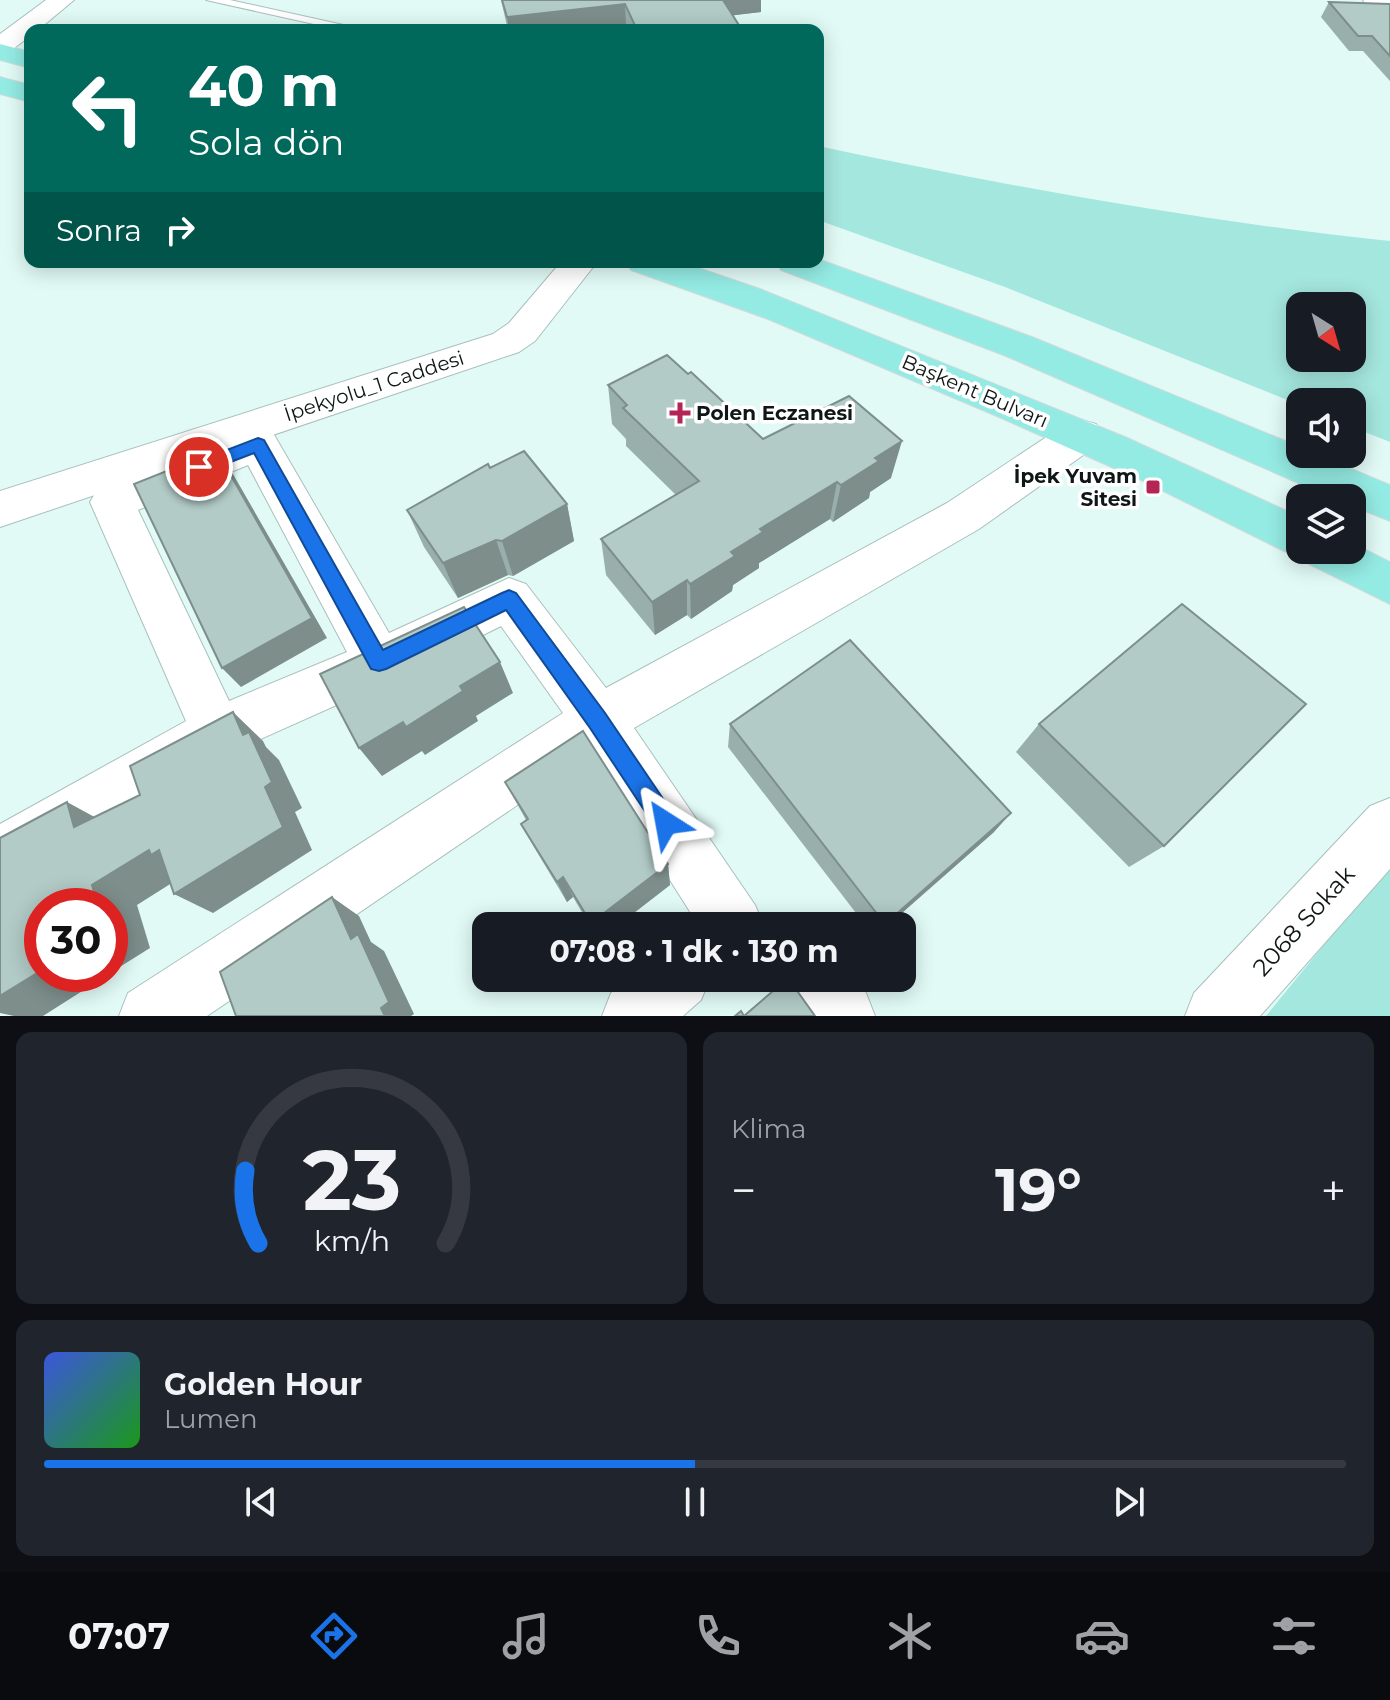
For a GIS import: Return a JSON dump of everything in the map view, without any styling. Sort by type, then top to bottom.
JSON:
[{"type":"main road","points":[[0,52],[24,58]]},
{"type":"main road","points":[[0,85],[24,92]]},
{"type":"main road","name":"Başkent Bulvarı","points":[[660,268],[770,306],[1081,435],[1147,463],[1286,531]]},
{"type":"main road","points":[[811,268],[872,289],[1132,393],[1390,504]]},
{"type":"main road","points":[[1351,564],[1390,584]]},
{"type":"street","points":[[30,24],[62,0]]},
{"type":"street","points":[[1375,0],[1390,1]]},
{"type":"street","points":[[0,46],[24,28]]},
{"type":"street","name":"İpekyolu_1 Caddesi","points":[[0,509],[506,343],[522,332],[575,268]]},
{"type":"street","points":[[151,1016],[598,720],[963,516],[1081,435]]},
{"type":"street","points":[[217,732],[112,502],[258,444],[379,662]]},
{"type":"street","points":[[0,856],[217,732],[379,662],[509,599],[598,720],[725,912]]},
{"type":"street","name":"2068 Sokak","points":[[1217,1016],[1390,826]]},
{"type":"street","points":[[634,1016],[662,992]]},
{"type":"street","points":[[826,992],[843,1016]]},
{"type":"lane","points":[[212,0],[330,24]]},
{"type":"shaded area","points":[[824,147],[1103,201],[1390,241],[1390,442],[1366,433],[1366,388],[1286,388],[1286,399],[1005,287],[824,222]]},
{"type":"shaded area","points":[[1390,864],[1390,1016],[1266,1016]]},
{"type":"building","points":[[502,0],[723,0],[738,24],[634,24],[625,4],[507,17]]},
{"type":"building","points":[[1329,2],[1390,4],[1390,56],[1372,36],[1358,36]]},
{"type":"building","points":[[667,355],[688,374],[691,372],[763,439],[849,396],[902,441],[875,458],[879,461],[841,485],[837,482],[760,529],[763,532],[731,552],[735,556],[690,584],[687,580],[652,602],[601,539],[699,481],[623,408],[627,405],[608,385]]},
{"type":"building","points":[[217,451],[312,618],[222,668],[134,484]]},
{"type":"building","points":[[524,451],[567,504],[502,541],[496,540],[443,563],[407,510],[488,464],[490,468]]},
{"type":"building","points":[[1182,604],[1306,704],[1164,846],[1039,724]]},
{"type":"building","points":[[464,607],[500,662],[460,686],[463,691],[406,727],[403,722],[359,748],[320,674]]},
{"type":"building","points":[[850,640],[1011,813],[899,912],[876,912],[730,724]]},
{"type":"building","points":[[233,712],[243,735],[249,732],[272,782],[265,787],[283,827],[174,894],[159,850],[151,855],[149,850],[92,885],[93,888],[24,888],[24,981],[0,996],[0,838],[67,802],[74,827],[140,795],[130,766]]},
{"type":"building","points":[[583,731],[668,864],[605,912],[584,912],[563,877],[557,882],[521,824],[528,819],[505,782]]},
{"type":"building","points":[[332,897],[351,939],[358,934],[389,1002],[381,1008],[385,1016],[236,1016],[220,972]]},
{"type":"building","points":[[772,992],[798,992],[815,1016],[744,1016]]},
{"type":"place","name":"Polen Eczanesi","points":[[680,413]]},
{"type":"place","name":"İpek Yuvam Sitesi","points":[[1153,487]]},
{"type":"route","points":[[199,467],[258,444],[379,662],[509,599],[598,720],[666,823]]}]
